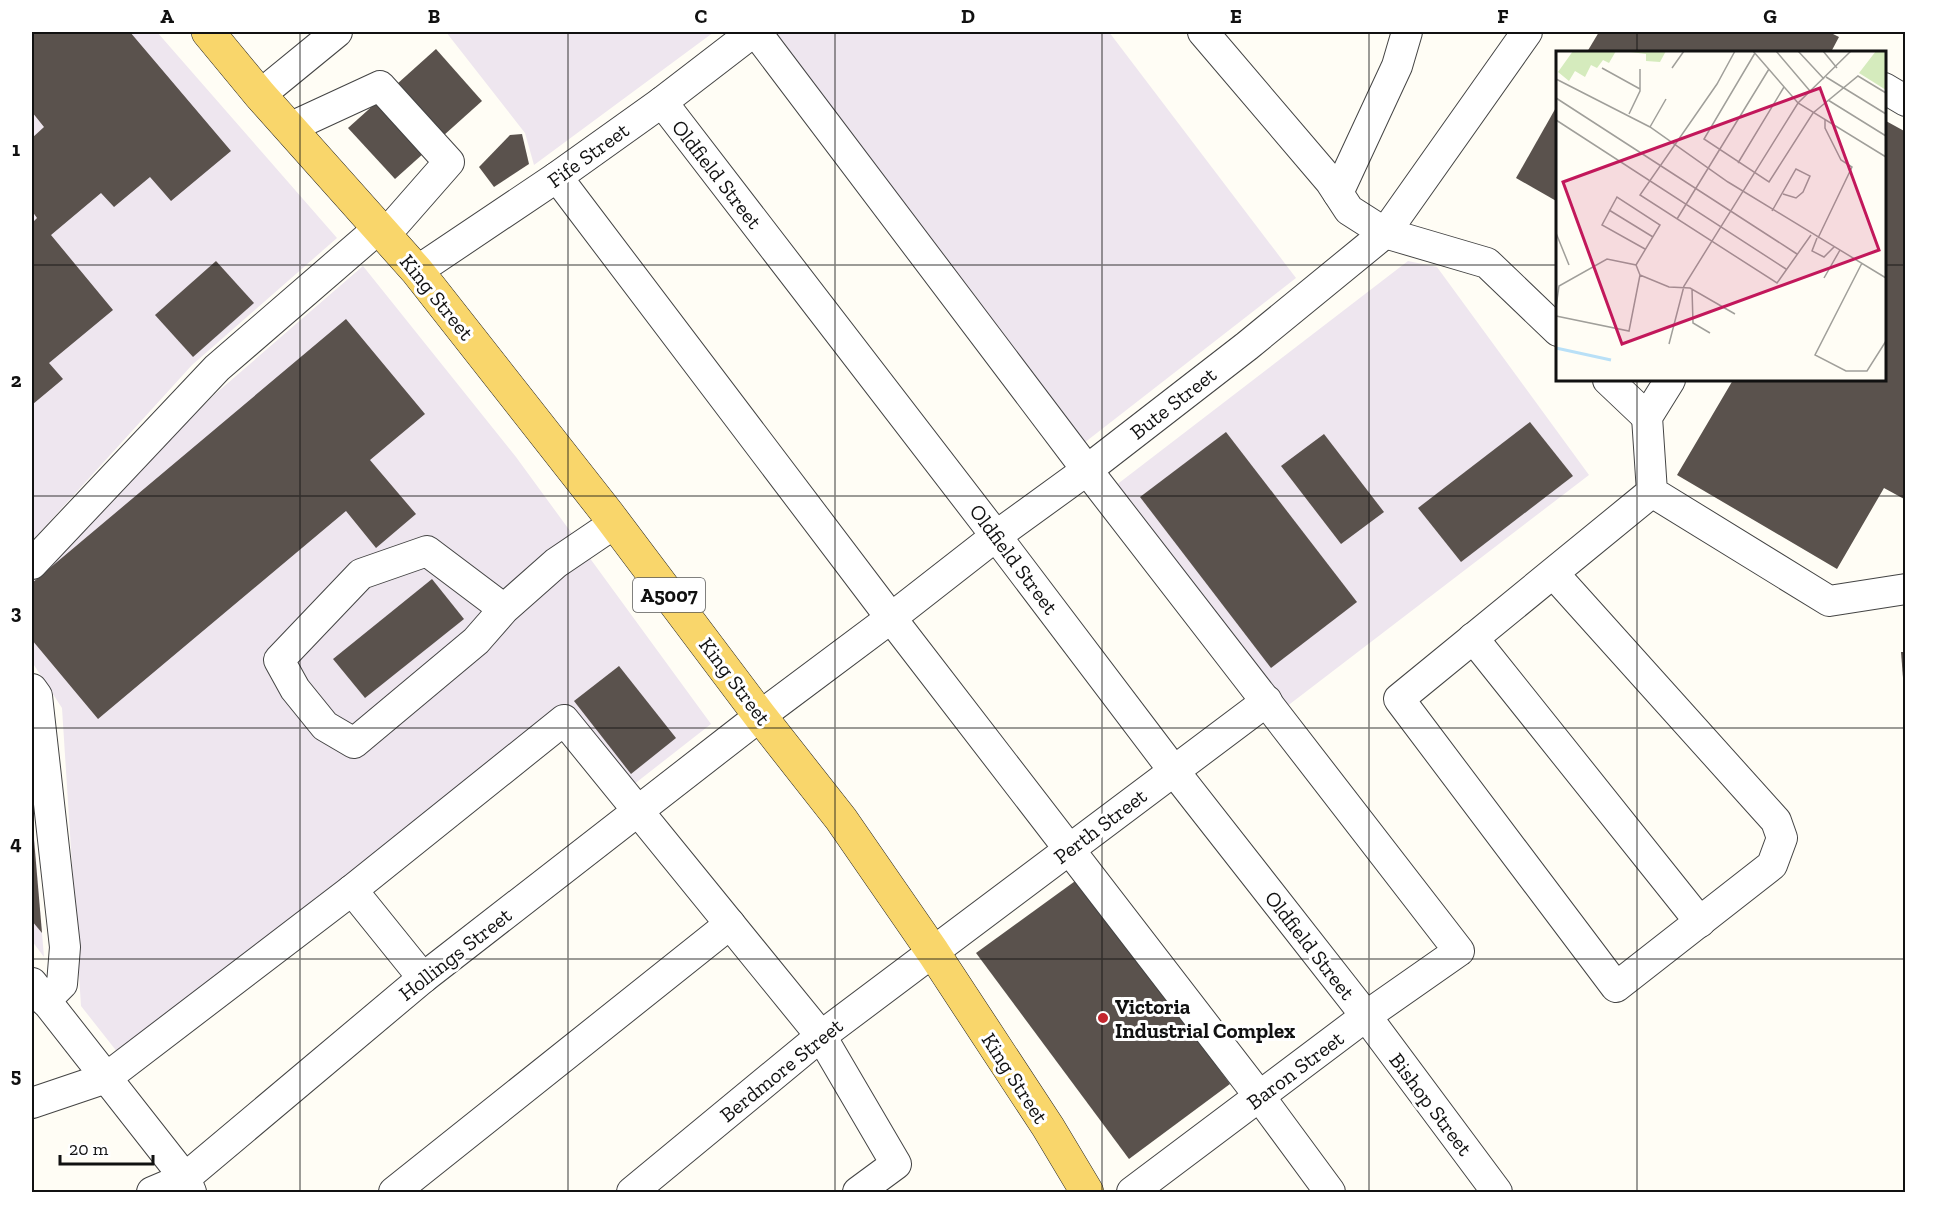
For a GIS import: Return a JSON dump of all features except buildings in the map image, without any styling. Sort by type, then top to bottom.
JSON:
[{"type":"main road","name":"King Street","points":[[208,32],[260,95],[417,271],[615,523],[760,716],[842,819],[1048,1127],[1087,1192]]},
{"type":"street","points":[[260,95],[337,32]]},
{"type":"street","points":[[754,32],[1087,470],[1267,701]]},
{"type":"street","name":"Fife Street","points":[[417,271],[557,177],[662,102],[754,32]]},
{"type":"street","points":[[1203,32],[1323,172],[1349,210],[1385,234],[1487,263],[1556,330]]},
{"type":"street","points":[[1338,193],[1397,66],[1407,32]]},
{"type":"street","name":"Bute Street","points":[[760,716],[996,536],[1087,470],[1385,234],[1527,32]]},
{"type":"street","points":[[32,564],[217,368],[382,232],[449,162],[380,86],[289,128]]},
{"type":"street","points":[[1886,89],[1905,101]]},
{"type":"street","name":"Oldfield Street","points":[[662,102],[1174,771],[1366,1016]]},
{"type":"street","points":[[557,177],[891,618],[1260,1097],[1330,1192]]},
{"type":"street","points":[[1609,381],[1647,417]]},
{"type":"street","points":[[1652,492],[1647,417],[1669,381]]},
{"type":"street","points":[[1553,573],[1776,821],[1782,838],[1772,865],[1616,987],[1399,699],[1473,638],[1652,492]]},
{"type":"street","points":[[1652,492],[1829,601],[1905,589]]},
{"type":"street","points":[[504,609],[427,551],[361,574],[279,660],[295,688],[325,726],[354,743],[476,641],[504,609],[556,563],[615,523]]},
{"type":"street","points":[[1473,638],[1700,922]]},
{"type":"street","points":[[32,689],[37,696],[65,947],[62,984],[38,992],[188,1185]]},
{"type":"street","name":"Perth Street","points":[[933,952],[1267,701]]},
{"type":"street","name":"Baron Street","points":[[1132,1192],[1366,1016],[1459,951],[1267,701]]},
{"type":"street","name":"Hollings Street","points":[[152,1192],[188,1185],[423,978],[760,716]]},
{"type":"street","points":[[32,1103],[106,1078],[352,890],[564,720],[821,1036],[896,1164],[858,1192]]},
{"type":"street","points":[[352,890],[423,978]]},
{"type":"street","points":[[394,1192],[730,924]]},
{"type":"street","name":"Berdmore Street","points":[[632,1192],[821,1036],[933,952]]},
{"type":"street","name":"Bishop Street","points":[[1366,1016],[1497,1192]]},
{"type":"shaded area","points":[[32,32],[157,32],[337,238],[192,365],[32,541]]},
{"type":"shaded area","points":[[446,32],[714,32],[534,165],[525,133]]},
{"type":"shaded area","points":[[765,32],[1109,32],[1296,278],[1084,443]]},
{"type":"shaded area","points":[[1408,261],[1437,267],[1589,475],[1286,707],[1115,486]]},
{"type":"shaded area","points":[[363,266],[516,457],[711,724],[633,785],[569,705],[122,1058],[81,1006],[62,708],[32,662],[32,580],[214,395]]},
{"type":"shaded area","points":[[32,808],[42,933],[44,957],[32,941]]},
{"type":"place","name":"Victoria Industrial Complex","points":[[1103,1018]]}]
